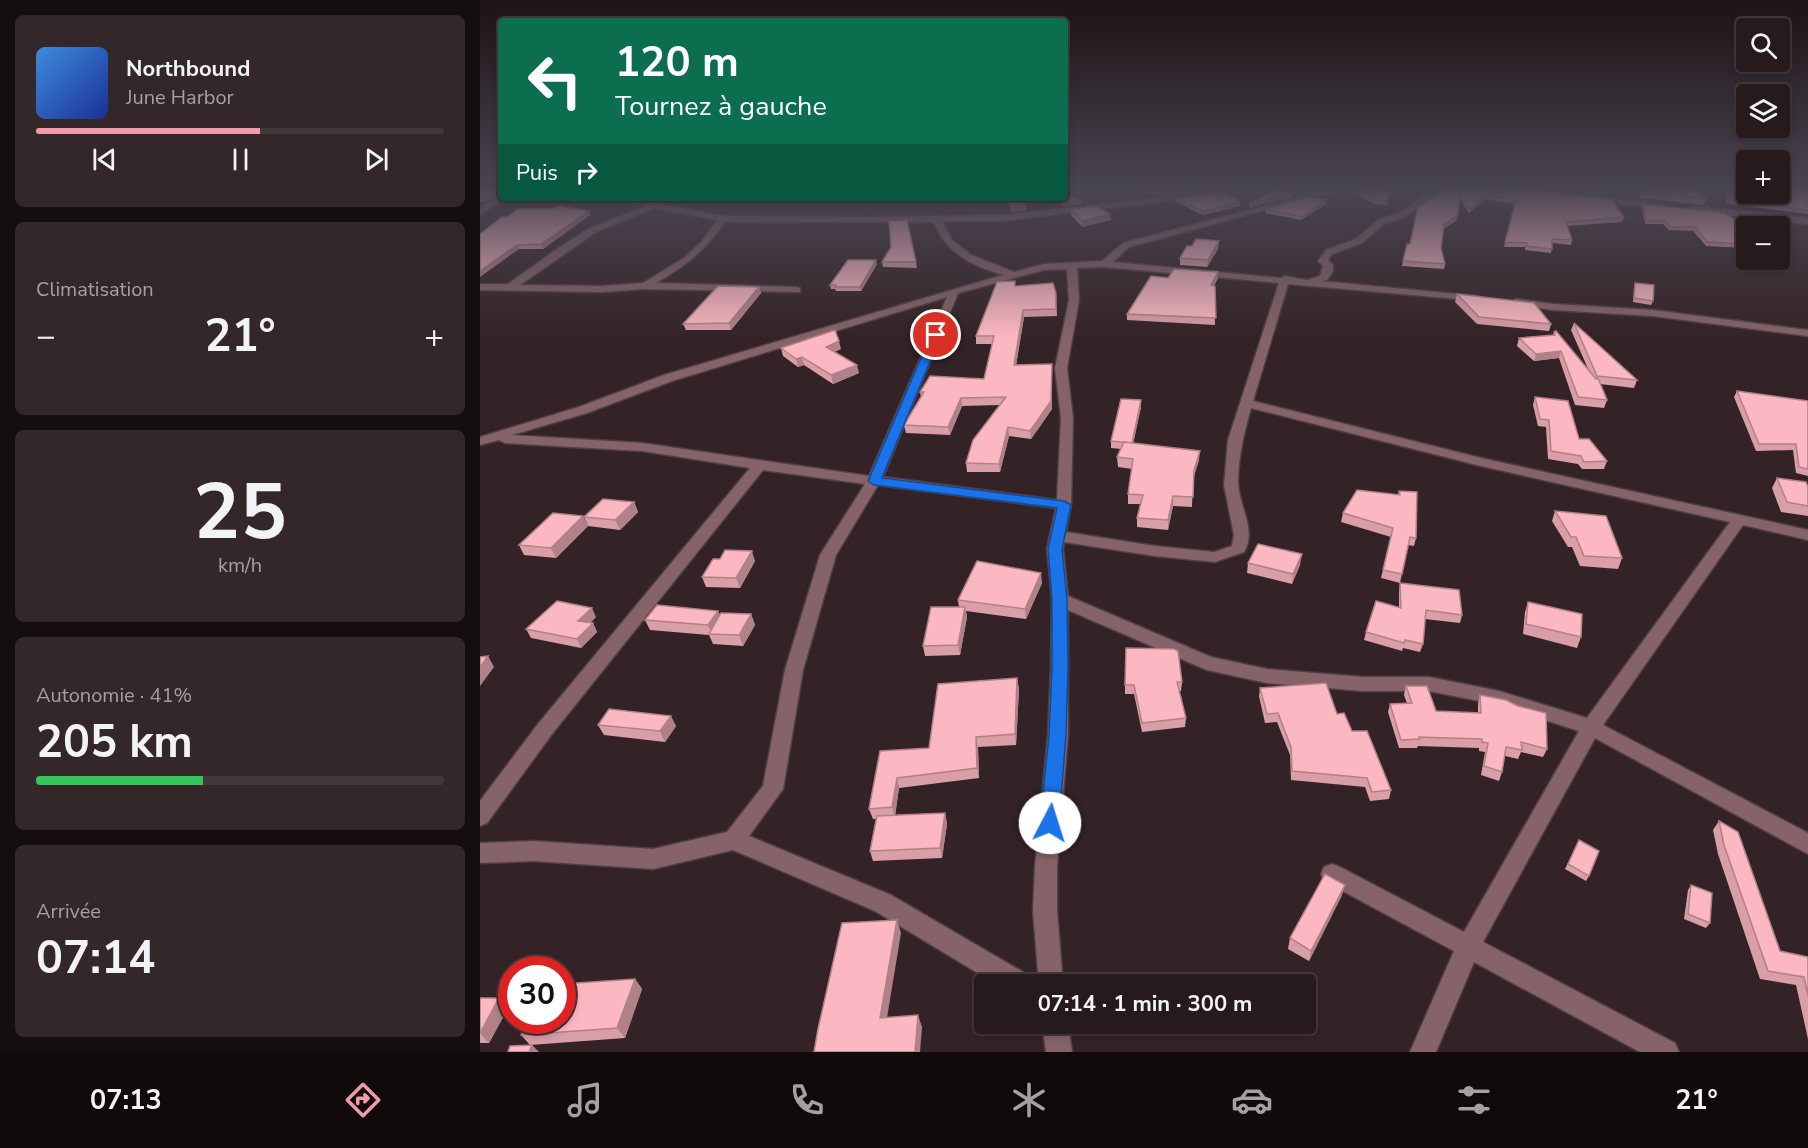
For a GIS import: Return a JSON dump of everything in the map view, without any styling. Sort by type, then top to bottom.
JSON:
[{"type":"street","points":[[511,286],[575,239]]},
{"type":"street","points":[[645,286],[687,260],[708,239]]},
{"type":"street","points":[[946,239],[966,257],[991,269],[1014,275]]},
{"type":"street","points":[[1105,264],[1126,245],[1149,239]]},
{"type":"street","points":[[1309,281],[1324,278],[1328,265],[1323,261],[1329,252],[1361,239]]},
{"type":"street","points":[[1050,974],[1045,911],[1046,867],[1058,735],[1060,599],[1055,549],[1064,505],[1067,418],[1061,368],[1074,300],[1072,264]]},
{"type":"street","points":[[486,440],[583,410],[679,375],[954,291],[1044,267],[1072,264],[1105,264],[1309,281],[1553,307],[1653,313],[1808,333]]},
{"type":"street","points":[[1058,536],[1155,551],[1215,557],[1239,549],[1242,535],[1231,485],[1235,440],[1285,279]]},
{"type":"street","points":[[480,287],[602,289],[645,286],[796,290]]},
{"type":"street","points":[[734,840],[773,789],[794,670],[828,555],[874,481],[954,291]]},
{"type":"street","points":[[1245,403],[1481,462],[1808,535]]},
{"type":"street","points":[[486,440],[642,447],[759,466],[1064,505]]},
{"type":"street","points":[[480,817],[546,729],[759,466]]},
{"type":"street","points":[[1423,1052],[1468,947],[1591,727],[1739,520]]},
{"type":"street","points":[[1060,599],[1103,620],[1207,663],[1267,676],[1363,684],[1429,684],[1499,698],[1591,727],[1808,844]]},
{"type":"street","points":[[480,853],[534,851],[653,859],[734,840],[883,903],[1002,974]]},
{"type":"street","points":[[1332,874],[1666,1052]]},
{"type":"street","points":[[1057,1034],[1059,1052]]},
{"type":"building","points":[[480,239],[548,239],[541,244],[517,245],[480,271]]},
{"type":"building","points":[[890,239],[911,239],[916,262],[882,262],[891,247]]},
{"type":"building","points":[[1196,239],[1219,241],[1208,260],[1180,258],[1187,246],[1192,246]]},
{"type":"building","points":[[1411,239],[1442,239],[1441,248],[1445,264],[1403,261],[1407,244],[1410,244]]},
{"type":"building","points":[[1506,239],[1552,239],[1552,249],[1526,246],[1527,243],[1505,242]]},
{"type":"building","points":[[1705,239],[1736,239],[1736,243],[1707,242]]},
{"type":"building","points":[[848,260],[876,260],[860,287],[830,285]]},
{"type":"building","points":[[1174,269],[1218,272],[1211,285],[1215,286],[1216,318],[1127,314],[1151,276],[1168,278]]},
{"type":"building","points":[[1015,281],[1015,286],[1053,283],[1056,293],[1056,309],[1023,310],[1014,365],[1052,364],[1051,401],[1030,431],[1008,427],[999,464],[966,463],[973,440],[1006,397],[961,398],[948,427],[904,425],[924,392],[920,392],[930,376],[984,379],[994,336],[976,336],[997,282]]},
{"type":"building","points":[[1635,283],[1654,285],[1653,301],[1634,298]]},
{"type":"building","points":[[718,286],[759,287],[729,323],[683,324]]},
{"type":"building","points":[[1457,294],[1534,303],[1551,324],[1479,317]]},
{"type":"building","points":[[1574,323],[1637,380],[1597,376]]},
{"type":"building","points":[[835,330],[839,341],[826,347],[857,365],[831,375],[802,357],[796,359],[781,348]]},
{"type":"building","points":[[1556,331],[1596,379],[1598,378],[1607,400],[1578,397],[1561,351],[1536,354],[1519,338],[1555,335]]},
{"type":"building","points":[[1737,391],[1808,401],[1808,469],[1799,467],[1796,444],[1759,444]]},
{"type":"building","points":[[1535,397],[1568,401],[1579,439],[1589,439],[1607,461],[1584,462],[1581,456],[1551,451],[1549,420],[1540,419]]},
{"type":"building","points":[[1121,399],[1141,400],[1132,443],[1111,441]]},
{"type":"building","points":[[1124,442],[1200,451],[1194,470],[1193,497],[1173,496],[1168,520],[1137,518],[1143,495],[1128,494],[1133,459],[1117,457]]},
{"type":"building","points":[[1777,478],[1806,482],[1808,506],[1787,502]]},
{"type":"building","points":[[1357,490],[1400,495],[1399,491],[1417,492],[1416,538],[1410,537],[1402,574],[1383,570],[1393,528],[1343,513]]},
{"type":"building","points":[[603,499],[634,502],[615,520],[584,517]]},
{"type":"building","points":[[1555,511],[1606,516],[1622,558],[1584,556],[1576,537],[1571,537]]},
{"type":"building","points":[[553,513],[583,516],[551,548],[519,545]]},
{"type":"building","points":[[1258,544],[1302,554],[1293,574],[1248,563]]},
{"type":"building","points":[[725,550],[752,551],[736,578],[702,577],[713,559],[720,559]]},
{"type":"building","points":[[977,561],[1041,573],[1025,609],[958,600]]},
{"type":"building","points":[[1400,583],[1459,590],[1462,615],[1426,610],[1423,644],[1405,640],[1404,643],[1366,632],[1376,601],[1401,608]]},
{"type":"building","points":[[557,601],[592,608],[578,621],[593,623],[577,639],[526,629]]},
{"type":"building","points":[[1528,602],[1582,614],[1581,637],[1526,624]]},
{"type":"building","points":[[657,605],[718,611],[708,625],[645,620]]},
{"type":"building","points":[[931,607],[965,607],[958,645],[923,646]]},
{"type":"building","points":[[721,613],[751,614],[739,635],[709,634]]},
{"type":"building","points":[[1126,648],[1178,651],[1182,682],[1177,682],[1186,718],[1142,723],[1134,685],[1125,685]]},
{"type":"building","points":[[488,656],[480,667],[480,657]]},
{"type":"building","points":[[1017,678],[1015,734],[976,737],[977,768],[897,778],[892,807],[869,809],[880,751],[929,748],[938,684]]},
{"type":"building","points":[[1326,683],[1337,714],[1344,713],[1352,731],[1367,731],[1391,790],[1372,792],[1367,778],[1292,771],[1291,747],[1278,713],[1267,714],[1260,688]]},
{"type":"building","points":[[1406,686],[1427,686],[1436,711],[1481,713],[1480,695],[1506,700],[1518,706],[1546,713],[1547,749],[1521,742],[1522,750],[1506,747],[1502,772],[1484,766],[1488,743],[1482,742],[1482,739],[1419,737],[1420,739],[1401,740],[1390,704],[1412,703]]},
{"type":"building","points":[[609,709],[671,716],[660,731],[598,725]]},
{"type":"building","points":[[945,813],[940,848],[870,851],[877,816]]},
{"type":"building","points":[[1719,821],[1738,832],[1780,951],[1808,957],[1808,996],[1804,977],[1768,971],[1724,845]]},
{"type":"building","points":[[1579,840],[1599,851],[1589,876],[1568,864]]},
{"type":"building","points":[[1325,874],[1345,885],[1311,951],[1290,938]]},
{"type":"building","points":[[1691,885],[1712,893],[1710,923],[1688,914]]},
{"type":"building","points":[[897,920],[880,1018],[918,1015],[915,1052],[814,1052],[842,923]]},
{"type":"building","points":[[635,979],[617,1028],[576,1031],[576,983]]},
{"type":"building","points":[[480,998],[498,998],[498,1000],[480,1033]]},
{"type":"building","points":[[532,1045],[529,1052],[508,1052],[510,1046]]},
{"type":"route","points":[[936,335],[874,481],[1064,505],[1055,549],[1060,599],[1060,667],[1058,735],[1050,823]]}]
